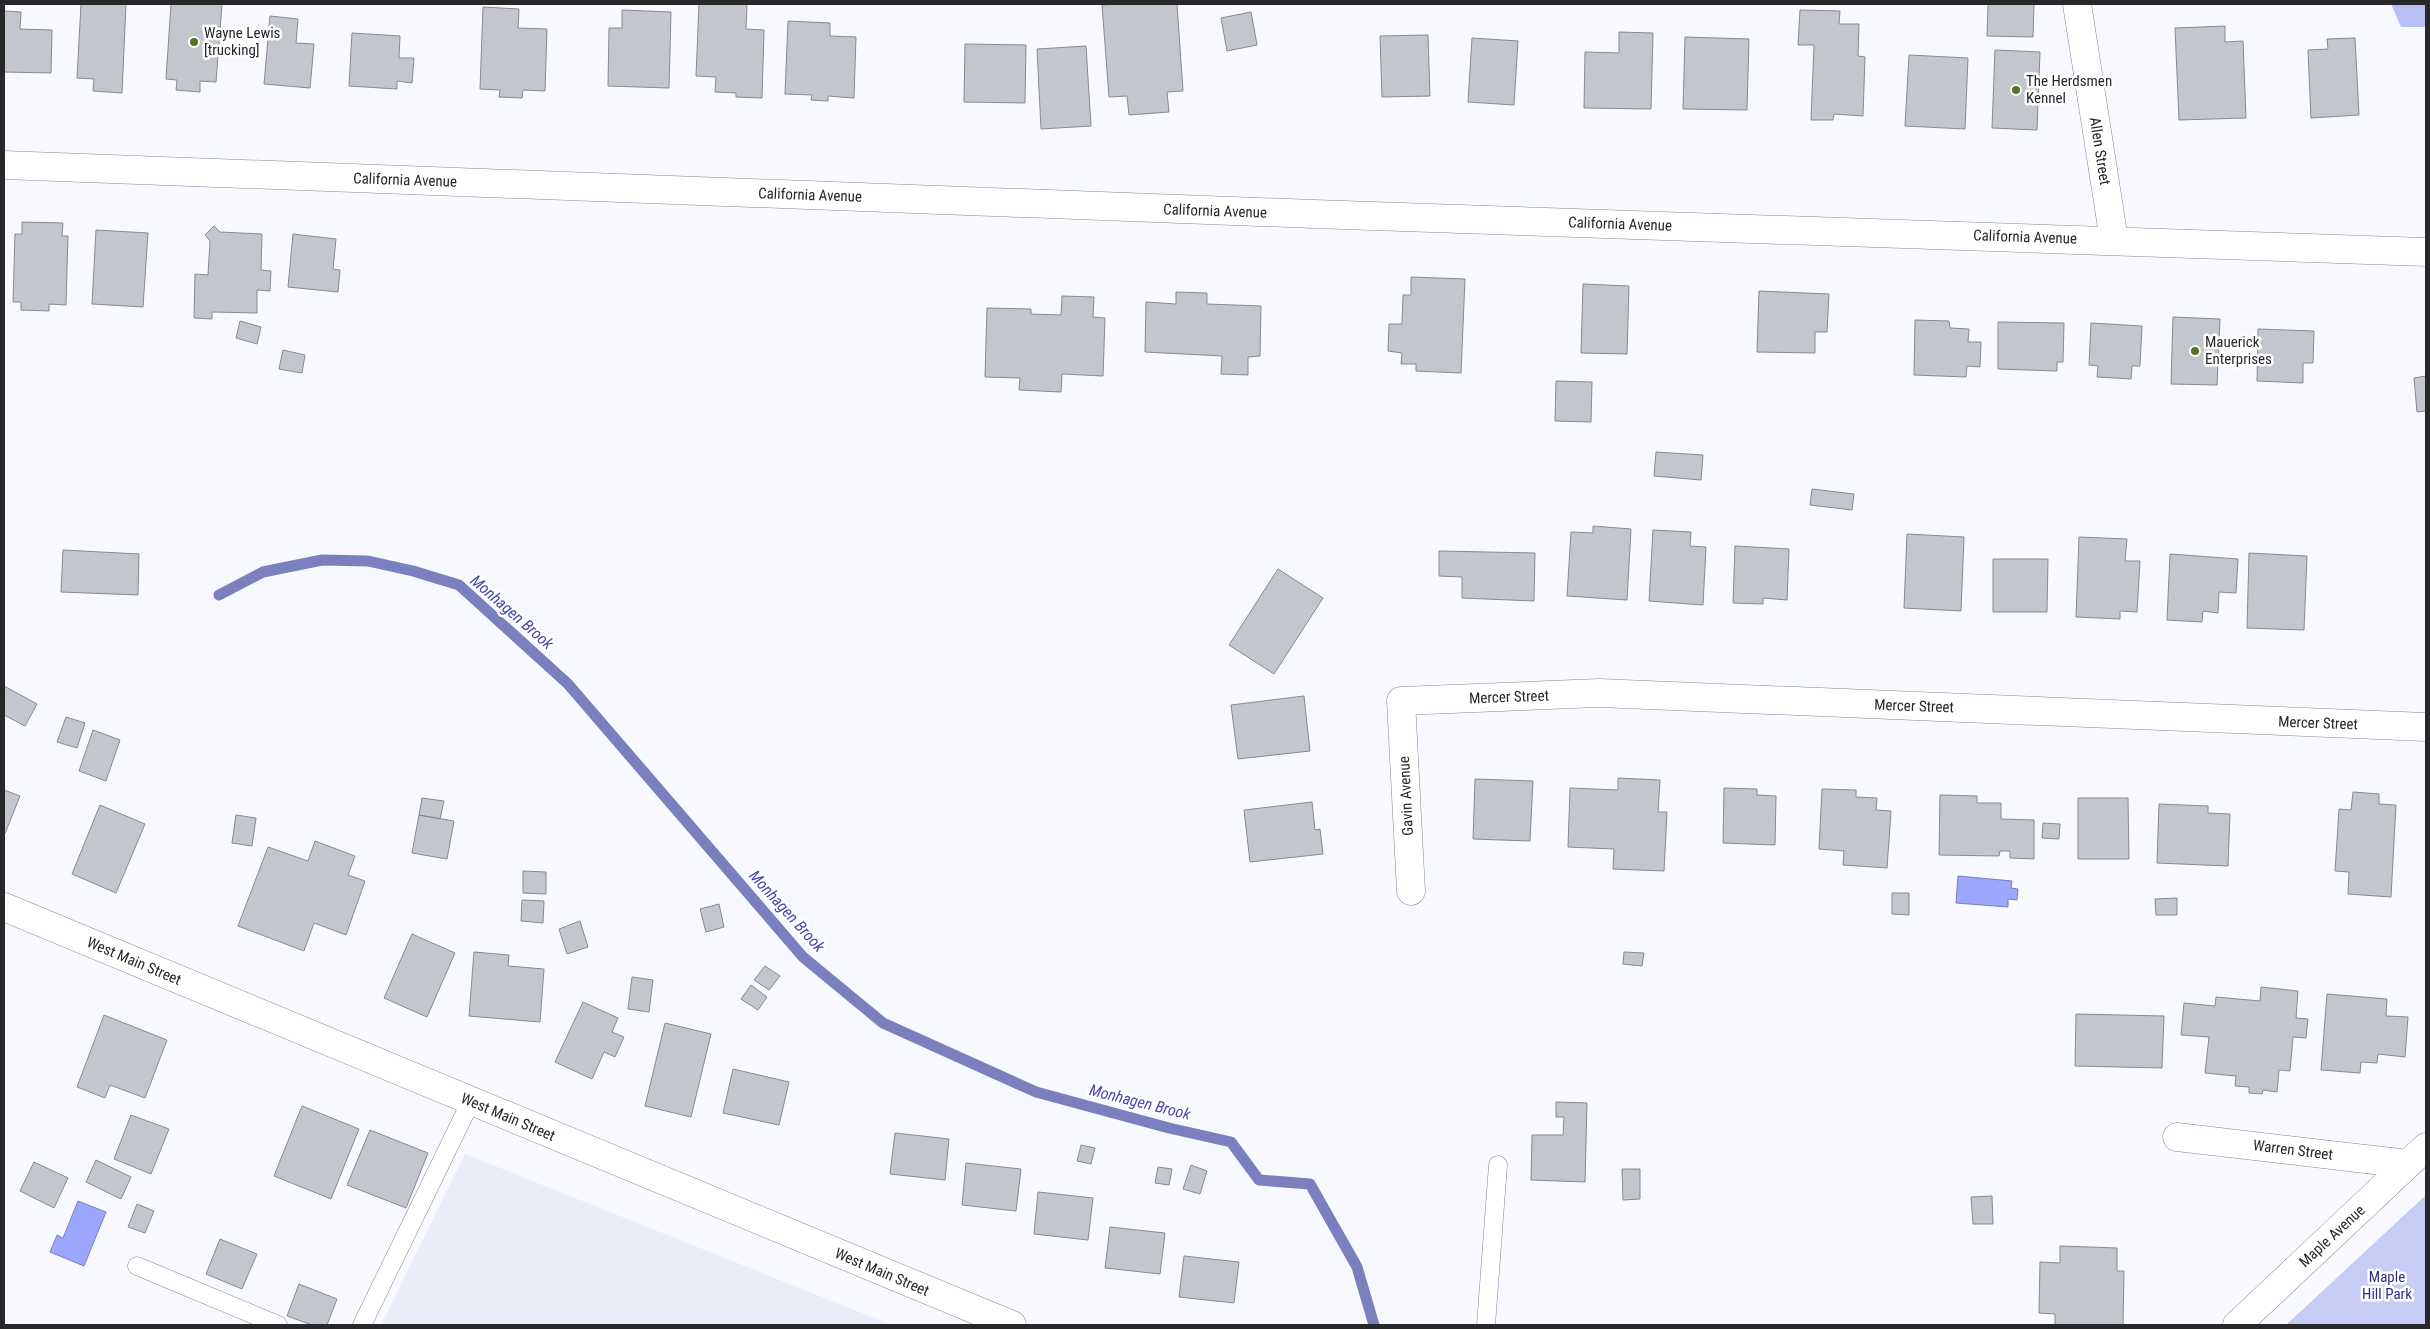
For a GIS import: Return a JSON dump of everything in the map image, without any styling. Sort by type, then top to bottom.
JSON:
[{"type":"street","name":"Allen Street","points":[[2077,4],[2114,240]]},
{"type":"street","name":"California Avenue","points":[[4,165],[1314,214],[2426,252]]},
{"type":"street","name":"Mercer Street","points":[[1401,701],[1599,693],[2426,727]]},
{"type":"street","name":"Gavin Avenue","points":[[1401,701],[1411,891]]},
{"type":"street","name":"West Main Street","points":[[4,907],[471,1101],[974,1318],[1012,1325]]},
{"type":"street","name":"Warren Street","points":[[2177,1136],[2417,1156]]},
{"type":"street","name":"Maple Avenue","points":[[2238,1325],[2417,1156]]},
{"type":"lane","points":[[362,1325],[471,1101]]},
{"type":"lane","points":[[1486,1325],[1498,1165]]},
{"type":"lane","points":[[137,1266],[278,1325]]},
{"type":"shaded area","points":[[2391,4],[2426,4],[2426,27],[2401,27]]},
{"type":"shaded area","points":[[465,1154],[892,1325],[381,1325]]},
{"type":"green space","name":"Maple Hill Park","points":[[2426,1195],[2426,1325],[2286,1325]]},
{"type":"water","points":[[1958,876],[2012,881],[2011,888],[2018,889],[2017,900],[2008,899],[2008,907],[1956,903]]},
{"type":"water","points":[[78,1201],[106,1212],[84,1266],[50,1252],[57,1235],[63,1238]]},
{"type":"building","points":[[81,4],[126,4],[122,93],[93,91],[94,79],[77,78]]},
{"type":"building","name":"Wayne Lewis [trucking]","points":[[171,4],[222,4],[216,82],[200,81],[200,92],[176,90],[177,80],[166,79]]},
{"type":"building","points":[[699,4],[747,4],[746,29],[764,30],[762,98],[736,97],[736,93],[715,92],[716,77],[696,76]]},
{"type":"building","points":[[1177,4],[1183,91],[1167,92],[1169,112],[1129,115],[1127,96],[1109,97],[1102,5]]},
{"type":"building","points":[[1988,4],[2034,4],[2033,37],[1987,36]]},
{"type":"building","points":[[483,7],[519,9],[518,28],[547,29],[545,91],[523,90],[522,98],[499,97],[500,90],[480,89]]},
{"type":"building","points":[[622,10],[671,12],[669,88],[608,86],[609,28],[622,28]]},
{"type":"building","points":[[1800,10],[1840,11],[1839,24],[1859,24],[1858,56],[1865,57],[1863,116],[1834,114],[1833,120],[1811,120],[1814,45],[1798,45]]},
{"type":"building","points":[[4,11],[21,12],[20,29],[52,30],[51,73],[4,72]]},
{"type":"building","points":[[1251,12],[1257,45],[1227,51],[1221,18]]},
{"type":"building","points":[[270,16],[298,19],[296,43],[314,44],[310,88],[264,84]]},
{"type":"building","points":[[788,21],[830,23],[830,36],[856,37],[854,98],[828,96],[828,101],[811,100],[812,95],[785,94]]},
{"type":"building","points":[[2225,26],[2225,42],[2243,41],[2246,118],[2179,120],[2175,28]]},
{"type":"building","points":[[1619,32],[1653,33],[1651,109],[1584,108],[1585,52],[1619,53]]},
{"type":"building","points":[[352,33],[400,36],[399,58],[414,58],[412,83],[397,81],[397,89],[349,86]]},
{"type":"building","points":[[1428,35],[1430,96],[1382,97],[1380,36]]},
{"type":"building","points":[[1685,37],[1749,39],[1747,110],[1683,109]]},
{"type":"building","points":[[1472,38],[1518,41],[1514,105],[1468,102]]},
{"type":"building","points":[[2355,38],[2359,115],[2311,118],[2308,50],[2328,49],[2327,39]]},
{"type":"building","points":[[965,44],[1026,45],[1025,103],[964,102]]},
{"type":"building","points":[[1086,46],[1091,126],[1041,129],[1037,49]]},
{"type":"building","name":"The Herdsmen Kennel","points":[[1995,50],[2040,52],[2037,130],[1992,128]]},
{"type":"building","points":[[1909,55],[1968,58],[1965,129],[1905,126]]},
{"type":"building","points":[[22,222],[63,223],[62,236],[68,236],[66,305],[49,304],[49,311],[21,310],[21,302],[13,302],[15,234],[22,234]]},
{"type":"building","points":[[214,226],[220,232],[262,234],[261,270],[271,271],[270,291],[257,290],[257,313],[212,312],[212,319],[194,318],[195,274],[208,275],[210,241],[205,235]]},
{"type":"building","points":[[96,230],[148,233],[143,307],[92,304]]},
{"type":"building","points":[[293,234],[336,239],[333,269],[340,270],[338,292],[288,287]]},
{"type":"building","points":[[1411,277],[1465,279],[1461,373],[1416,371],[1416,364],[1401,364],[1402,353],[1388,351],[1389,324],[1402,324],[1403,295],[1411,295]]},
{"type":"building","points":[[1583,284],[1629,286],[1627,354],[1581,353]]},
{"type":"building","points":[[1759,291],[1829,294],[1827,332],[1815,332],[1815,353],[1757,352]]},
{"type":"building","points":[[1176,292],[1207,293],[1207,304],[1261,306],[1260,356],[1248,357],[1248,375],[1221,374],[1222,356],[1145,352],[1146,302],[1176,304]]},
{"type":"building","points":[[1062,296],[1094,297],[1093,317],[1105,318],[1103,376],[1062,374],[1061,392],[1019,390],[1020,378],[985,377],[987,308],[1031,309],[1031,314],[1061,315]]},
{"type":"building","name":"Mauerick Enterprises","points":[[2173,317],[2220,319],[2217,385],[2171,384]]},
{"type":"building","points":[[1915,320],[1949,321],[1950,328],[1969,329],[1968,342],[1981,342],[1980,367],[1967,366],[1966,377],[1914,375]]},
{"type":"building","points":[[240,321],[261,327],[257,344],[236,338]]},
{"type":"building","points":[[1998,322],[2064,323],[2063,362],[2057,362],[2057,371],[1998,369]]},
{"type":"building","points":[[2091,323],[2142,326],[2140,366],[2132,366],[2131,379],[2097,377],[2098,366],[2089,365]]},
{"type":"building","points":[[2258,329],[2314,331],[2313,363],[2303,363],[2303,383],[2257,381]]},
{"type":"building","points":[[283,350],[305,355],[302,373],[279,369]]},
{"type":"building","points":[[2426,376],[2426,411],[2417,412],[2414,378]]},
{"type":"building","points":[[1556,381],[1592,382],[1591,422],[1555,421]]},
{"type":"building","points":[[1656,452],[1703,455],[1701,480],[1654,476]]},
{"type":"building","points":[[1812,489],[1854,494],[1852,510],[1810,505]]},
{"type":"building","points":[[1593,526],[1631,529],[1627,600],[1567,596],[1571,532],[1593,533]]},
{"type":"building","points":[[1653,530],[1691,532],[1690,546],[1706,547],[1703,605],[1649,601]]},
{"type":"building","points":[[1907,534],[1964,537],[1961,611],[1904,608]]},
{"type":"building","points":[[2079,537],[2127,539],[2125,561],[2140,561],[2137,612],[2120,611],[2120,619],[2076,617]]},
{"type":"building","points":[[1735,546],[1789,549],[1787,600],[1763,598],[1763,604],[1733,603]]},
{"type":"building","points":[[63,550],[139,554],[138,595],[61,592]]},
{"type":"building","points":[[1439,551],[1535,553],[1534,601],[1462,598],[1462,577],[1439,576]]},
{"type":"building","points":[[2249,553],[2307,556],[2304,630],[2247,628]]},
{"type":"building","points":[[2170,554],[2238,559],[2236,593],[2219,592],[2218,613],[2203,611],[2202,622],[2167,620]]},
{"type":"building","points":[[1993,559],[2048,559],[2047,612],[1993,612]]},
{"type":"building","points":[[1278,569],[1323,598],[1274,674],[1229,645]]},
{"type":"building","points":[[4,686],[37,704],[25,726],[4,715]]},
{"type":"building","points":[[1304,696],[1310,751],[1238,759],[1231,705]]},
{"type":"building","points":[[66,717],[85,723],[77,748],[57,742]]},
{"type":"building","points":[[93,730],[120,740],[106,781],[79,771]]},
{"type":"building","points":[[1618,778],[1660,780],[1658,812],[1667,812],[1664,871],[1613,869],[1614,849],[1568,847],[1570,788],[1618,790]]},
{"type":"building","points":[[1475,779],[1533,781],[1530,841],[1473,839]]},
{"type":"building","points":[[1724,788],[1757,789],[1757,795],[1776,796],[1775,845],[1723,843]]},
{"type":"building","points":[[1822,789],[1856,790],[1856,797],[1877,798],[1876,810],[1891,811],[1887,868],[1843,865],[1844,851],[1819,849]]},
{"type":"building","points":[[4,790],[20,796],[4,836]]},
{"type":"building","points":[[2353,792],[2379,794],[2379,804],[2396,805],[2391,897],[2348,894],[2349,872],[2335,871],[2339,809],[2351,810]]},
{"type":"building","points":[[1940,795],[1977,796],[1977,803],[2001,803],[2001,819],[2034,820],[2034,859],[2010,858],[2010,851],[2000,851],[1999,856],[1939,855]]},
{"type":"building","points":[[422,798],[444,801],[440,819],[419,815]]},
{"type":"building","points":[[2078,798],[2128,798],[2129,859],[2078,859]]},
{"type":"building","points":[[1312,802],[1315,830],[1320,829],[1323,854],[1250,862],[1244,810]]},
{"type":"building","points":[[2159,804],[2208,806],[2208,813],[2230,814],[2228,866],[2157,863]]},
{"type":"building","points":[[100,805],[145,824],[116,893],[72,874]]},
{"type":"building","points":[[236,815],[256,818],[252,846],[232,843]]},
{"type":"building","points":[[419,815],[454,821],[447,859],[412,853]]},
{"type":"building","points":[[2043,823],[2060,824],[2059,839],[2042,838]]},
{"type":"building","points":[[315,841],[355,856],[348,875],[365,881],[346,935],[314,923],[304,951],[238,926],[268,847],[308,861]]},
{"type":"building","points":[[523,871],[546,872],[546,894],[523,893]]},
{"type":"building","points":[[1892,893],[1909,893],[1909,915],[1892,914]]},
{"type":"building","points":[[2177,898],[2177,915],[2156,915],[2155,899]]},
{"type":"building","points":[[522,900],[544,901],[543,923],[521,921]]},
{"type":"building","points":[[719,904],[724,927],[706,932],[700,909]]},
{"type":"building","points":[[580,921],[588,947],[567,954],[559,929]]},
{"type":"building","points":[[412,934],[455,953],[427,1017],[384,998]]},
{"type":"building","points":[[474,952],[509,955],[508,966],[544,969],[540,1022],[469,1016]]},
{"type":"building","points":[[1624,952],[1644,953],[1642,966],[1623,964]]},
{"type":"building","points":[[765,966],[780,976],[769,990],[754,980]]},
{"type":"building","points":[[632,977],[653,980],[649,1012],[628,1009]]},
{"type":"building","points":[[751,985],[767,997],[758,1010],[741,999]]},
{"type":"building","points":[[2261,987],[2298,991],[2296,1018],[2308,1019],[2306,1038],[2293,1037],[2290,1071],[2279,1070],[2277,1092],[2263,1090],[2262,1094],[2249,1093],[2249,1087],[2235,1086],[2236,1076],[2205,1073],[2209,1037],[2181,1035],[2184,1003],[2215,1006],[2216,997],[2260,1001]]},
{"type":"building","points":[[2327,994],[2387,999],[2386,1016],[2408,1017],[2405,1057],[2378,1054],[2377,1063],[2361,1062],[2360,1073],[2321,1070]]},
{"type":"building","points":[[583,1002],[618,1018],[612,1032],[624,1037],[615,1057],[604,1052],[592,1079],[555,1062]]},
{"type":"building","points":[[2076,1014],[2164,1016],[2162,1068],[2075,1066]]},
{"type":"building","points":[[104,1015],[167,1040],[145,1098],[110,1085],[105,1098],[77,1087]]},
{"type":"building","points":[[665,1023],[711,1034],[691,1117],[645,1106]]},
{"type":"building","points":[[733,1069],[789,1082],[779,1125],[723,1113]]},
{"type":"building","points":[[1556,1102],[1587,1103],[1585,1182],[1531,1180],[1532,1135],[1563,1135],[1564,1117],[1556,1117]]},
{"type":"building","points":[[302,1106],[359,1129],[331,1199],[274,1176]]},
{"type":"building","points":[[131,1115],[169,1129],[151,1174],[114,1159]]},
{"type":"building","points":[[370,1130],[428,1153],[406,1208],[347,1185]]},
{"type":"building","points":[[895,1133],[949,1139],[945,1180],[890,1174]]},
{"type":"building","points":[[1081,1145],[1095,1148],[1091,1164],[1077,1161]]},
{"type":"building","points":[[96,1160],[131,1177],[121,1199],[86,1182]]},
{"type":"building","points":[[34,1162],[68,1178],[54,1208],[20,1191]]},
{"type":"building","points":[[966,1163],[1021,1169],[1016,1211],[962,1205]]},
{"type":"building","points":[[1191,1165],[1207,1171],[1200,1194],[1183,1189]]},
{"type":"building","points":[[1158,1167],[1172,1169],[1169,1185],[1155,1183]]},
{"type":"building","points":[[1622,1169],[1640,1169],[1640,1199],[1623,1200]]},
{"type":"building","points":[[1038,1192],[1093,1198],[1088,1240],[1034,1234]]},
{"type":"building","points":[[1992,1196],[1993,1224],[1973,1224],[1971,1197]]},
{"type":"building","points":[[137,1204],[154,1211],[145,1233],[128,1227]]},
{"type":"building","points":[[1110,1227],[1165,1233],[1160,1274],[1105,1268]]},
{"type":"building","points":[[220,1239],[257,1254],[242,1289],[206,1274]]},
{"type":"building","points":[[2060,1246],[2117,1248],[2117,1271],[2124,1271],[2123,1325],[2055,1325],[2055,1314],[2039,1313],[2040,1262],[2060,1263]]},
{"type":"building","points":[[1184,1256],[1239,1262],[1234,1303],[1179,1297]]},
{"type":"building","points":[[299,1284],[337,1299],[327,1325],[312,1325],[287,1316]]},
{"type":"waterway","name":"Monhagen Brook","points":[[219,595],[263,572],[322,560],[368,561],[413,571],[459,585],[568,684],[803,957],[883,1023],[1036,1092],[1169,1128],[1231,1142],[1259,1180],[1310,1184],[1357,1267],[1374,1325]]},
{"type":"place","name":"Wayne Lewis [trucking]","points":[[194,42]]},
{"type":"place","name":"The Herdsmen Kennel","points":[[2016,90]]},
{"type":"place","name":"Mauerick Enterprises","points":[[2195,351]]}]
